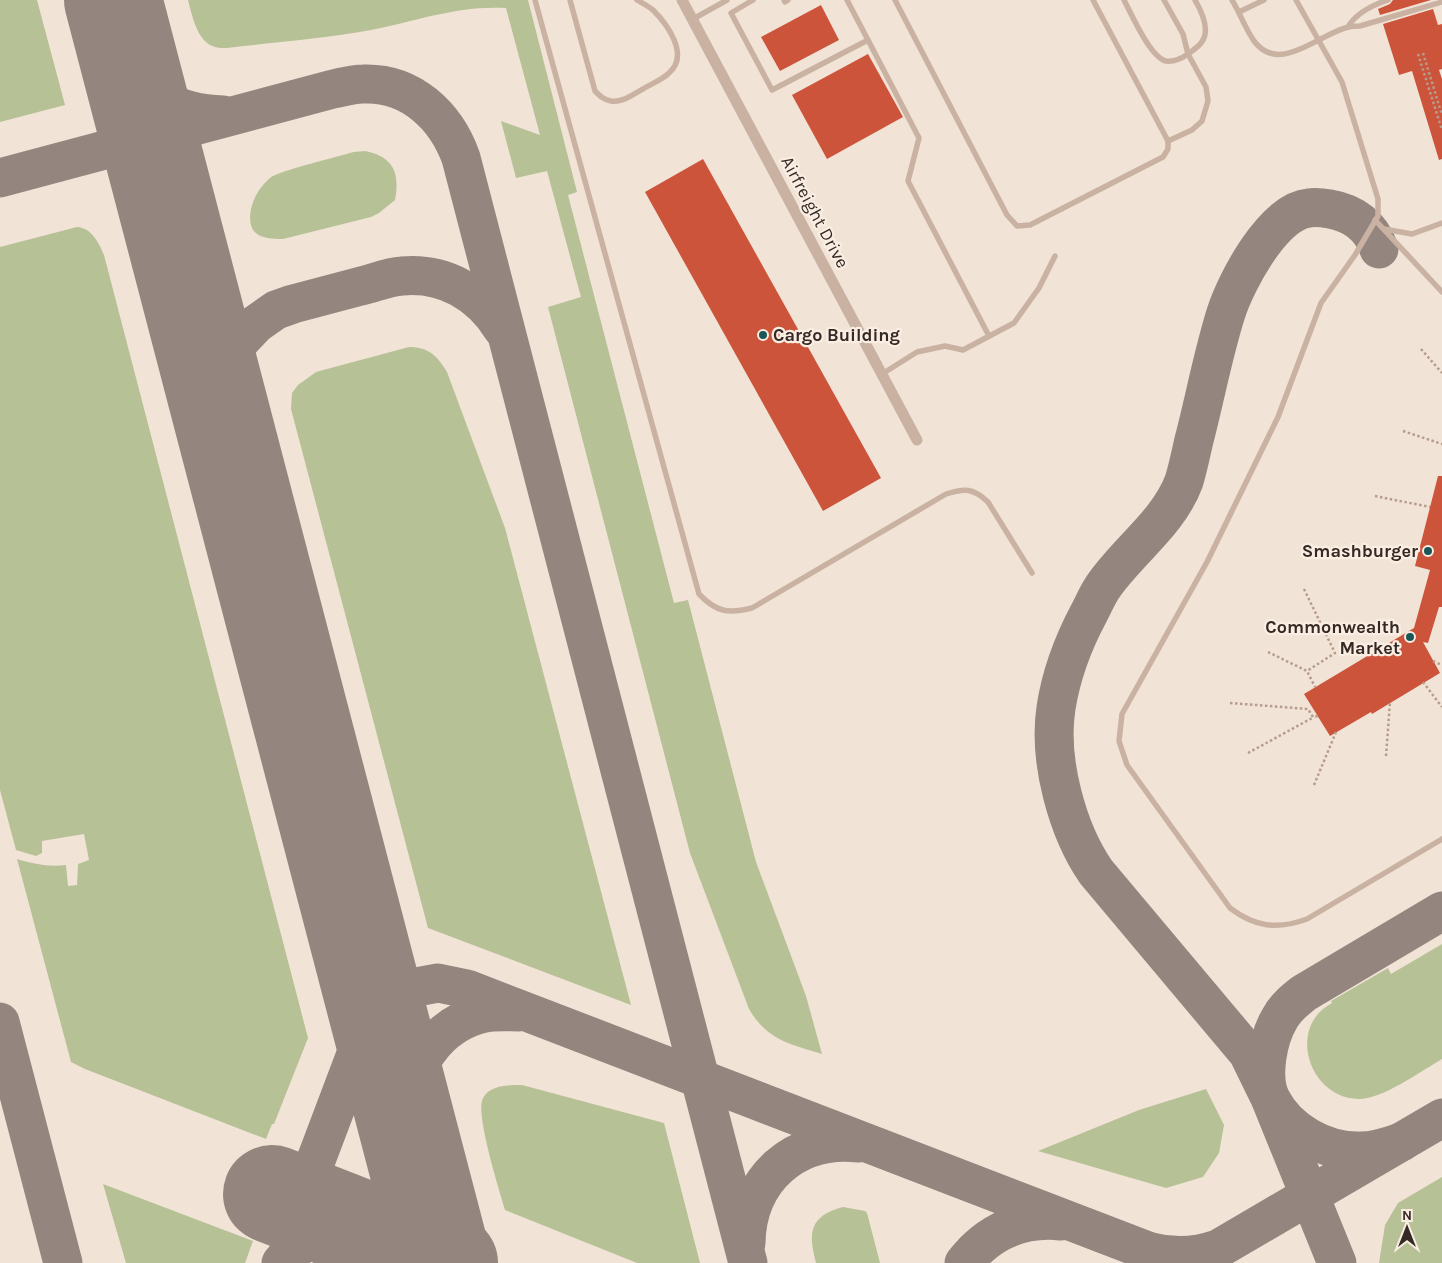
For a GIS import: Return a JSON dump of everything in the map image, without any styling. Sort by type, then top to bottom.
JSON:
[{"type":"street","name":"Airfreight Drive","points":[[682,0],[917,440]]},
{"type":"lane","points":[[535,0],[699,594],[709,604],[720,610],[736,612],[752,608],[946,494],[968,490],[979,493],[988,502],[1032,573]]},
{"type":"lane","points":[[570,0],[595,91],[601,97],[610,101],[627,98],[670,73],[676,65],[676,48],[673,35],[652,9],[636,0]]},
{"type":"lane","points":[[692,19],[727,0]]},
{"type":"lane","points":[[753,0],[731,13],[772,90],[868,40]]},
{"type":"lane","points":[[784,0],[785,2],[788,0]]},
{"type":"lane","points":[[847,0],[920,138],[908,181],[989,336]]},
{"type":"lane","points":[[895,0],[1007,215],[1016,226],[1030,225],[1163,157],[1168,149],[1168,141],[1092,0]]},
{"type":"lane","points":[[1124,0],[1154,54],[1165,61],[1178,60],[1202,42],[1206,30],[1202,12],[1195,0]]},
{"type":"lane","points":[[1164,0],[1183,34],[1188,54],[1206,87],[1208,102],[1202,121],[1192,130],[1168,141]]},
{"type":"lane","points":[[1232,0],[1255,42],[1267,51],[1282,54],[1297,51],[1348,27],[1360,26],[1442,2]]},
{"type":"lane","points":[[1239,12],[1264,0]]},
{"type":"lane","points":[[1296,0],[1342,82],[1378,199],[1378,216],[1355,255],[1321,303],[1278,417],[1207,562],[1122,714],[1119,741],[1127,766],[1230,908],[1241,916],[1258,923],[1274,926],[1290,925],[1307,919],[1442,839]]},
{"type":"lane","points":[[1348,27],[1353,18],[1388,0]]},
{"type":"lane","points":[[1375,220],[1442,292]]},
{"type":"lane","points":[[1384,229],[1412,234],[1442,223]]},
{"type":"lane","points":[[882,374],[917,352],[945,346],[963,350],[1014,323],[1039,288],[1055,256]]},
{"type":"path","points":[[1422,53],[1442,114]]},
{"type":"path","points":[[1418,54],[1442,130]]},
{"type":"path","points":[[1421,349],[1442,373]]},
{"type":"path","points":[[1403,431],[1442,444]]},
{"type":"path","points":[[1375,496],[1430,507]]},
{"type":"path","points":[[1304,590],[1335,653],[1307,671]]},
{"type":"path","points":[[1268,652],[1307,671],[1315,687]]},
{"type":"path","points":[[1433,661],[1442,665]]},
{"type":"path","points":[[1423,682],[1442,707]]},
{"type":"path","points":[[1386,756],[1390,702]]},
{"type":"path","points":[[1230,703],[1308,709],[1313,718],[1318,716],[1248,753]]},
{"type":"path","points":[[1314,785],[1336,732]]},
{"type":"green space","points":[[0,0],[37,0],[65,105],[0,122]]},
{"type":"green space","points":[[188,0],[528,0],[577,192],[568,195],[674,603],[688,600],[756,862],[806,996],[822,1054],[780,1039],[764,1028],[749,1009],[690,853],[548,307],[581,297],[547,171],[516,178],[501,121],[540,135],[506,8],[454,11],[353,33],[222,48],[215,47],[204,40],[196,27]]},
{"type":"green space","points":[[365,151],[383,157],[389,162],[395,174],[395,200],[379,213],[371,217],[283,239],[260,236],[253,230],[250,212],[254,199],[270,178],[310,164],[354,152]]},
{"type":"green space","points":[[77,227],[91,233],[104,255],[308,1038],[274,1124],[272,1124],[266,1139],[71,1062],[17,859],[41,865],[66,865],[68,886],[77,885],[78,864],[89,860],[84,834],[42,841],[42,853],[36,856],[16,850],[0,790],[0,247]]},
{"type":"green space","points":[[409,347],[416,347],[432,354],[440,361],[447,372],[505,528],[631,1005],[428,928],[291,409],[292,393],[298,385],[316,372]]},
{"type":"green space","points":[[1442,944],[1442,1059],[1390,1090],[1369,1098],[1359,1099],[1342,1096],[1327,1087],[1316,1075],[1310,1060],[1307,1044],[1310,1028],[1318,1014],[1332,1003],[1331,1001],[1388,968],[1391,974]]},
{"type":"green space","points":[[522,1085],[664,1123],[700,1263],[637,1263],[505,1210],[485,1138],[481,1110],[482,1101],[488,1092],[493,1089]]},
{"type":"green space","points":[[1206,1089],[1224,1125],[1219,1153],[1203,1177],[1166,1188],[1038,1151],[1139,1110]]},
{"type":"green space","points":[[1442,1177],[1442,1263],[1379,1263],[1385,1225],[1398,1203]]},
{"type":"green space","points":[[103,1184],[253,1241],[245,1263],[126,1263]]},
{"type":"green space","points":[[843,1207],[867,1213],[880,1263],[816,1263],[812,1243],[814,1227],[823,1215]]},
{"type":"building","points":[[1393,0],[1431,0],[1380,15],[1378,9],[1390,4]]},
{"type":"building","points":[[821,5],[839,40],[780,71],[761,37]]},
{"type":"building","points":[[1433,9],[1438,25],[1442,24],[1442,69],[1439,70],[1442,79],[1442,159],[1439,160],[1412,71],[1399,75],[1383,24]]},
{"type":"building","points":[[868,54],[903,117],[827,159],[792,95]]},
{"type":"building","name":"Cargo Building","points":[[703,159],[881,478],[823,511],[645,192]]},
{"type":"building","points":[[1438,476],[1442,476],[1442,607],[1439,607],[1428,643],[1423,642],[1440,673],[1372,714],[1371,712],[1330,736],[1304,694],[1414,628],[1430,570],[1415,566]]},
{"type":"taxiway","points":[[126,51],[143,80],[164,99],[176,106],[189,110],[205,114],[223,115]]},
{"type":"taxiway","points":[[0,178],[356,84],[380,85],[411,95],[424,104],[446,128],[461,158],[748,1263]]},
{"type":"taxiway","points":[[1337,1263],[1270,1098],[1248,1053],[1096,872],[1086,855],[1076,836],[1062,794],[1057,772],[1054,728],[1058,696],[1064,671],[1078,636],[1098,595],[1115,571],[1169,509],[1184,481],[1226,313],[1238,284],[1258,250],[1282,221],[1296,212],[1309,208],[1328,209],[1354,217],[1366,227],[1379,249]]},
{"type":"taxiway","points":[[256,552],[223,418],[221,392],[226,369],[238,343],[256,324],[276,310],[293,304],[392,278],[417,276],[446,281],[459,287],[483,305],[502,328]]},
{"type":"taxiway","points":[[1401,1142],[1386,1147],[1360,1151],[1334,1148],[1308,1137],[1287,1121],[1271,1099],[1266,1080],[1267,1058],[1276,1026],[1285,1010],[1297,998],[1442,911]]},
{"type":"taxiway","points":[[299,1205],[364,1033],[377,1011],[393,998],[411,988],[438,983],[467,989],[1179,1263]]},
{"type":"taxiway","points":[[435,1224],[408,1117],[409,1099],[419,1066],[439,1038],[468,1018],[485,1013],[519,1012]]},
{"type":"taxiway","points":[[0,1022],[63,1263]]},
{"type":"taxiway","points":[[1152,1252],[1185,1256],[1218,1249],[1442,1118]]},
{"type":"taxiway","points":[[746,1243],[749,1220],[755,1199],[765,1181],[779,1166],[795,1155],[814,1147],[836,1143],[859,1143]]},
{"type":"taxiway","points":[[964,1263],[984,1243],[1006,1229],[1032,1222],[1046,1220],[1061,1221]]},
{"type":"taxiway","points":[[281,1263],[305,1242],[329,1234],[353,1233],[435,1263]]},
{"type":"runway","points":[[113,0],[443,1263]]},
{"type":"runway","points":[[272,1194],[449,1263]]},
{"type":"place","name":"Cargo Building","points":[[763,335]]},
{"type":"place","name":"Smashburger","points":[[1428,551]]},
{"type":"place","name":"Commonwealth Market","points":[[1410,637]]}]
